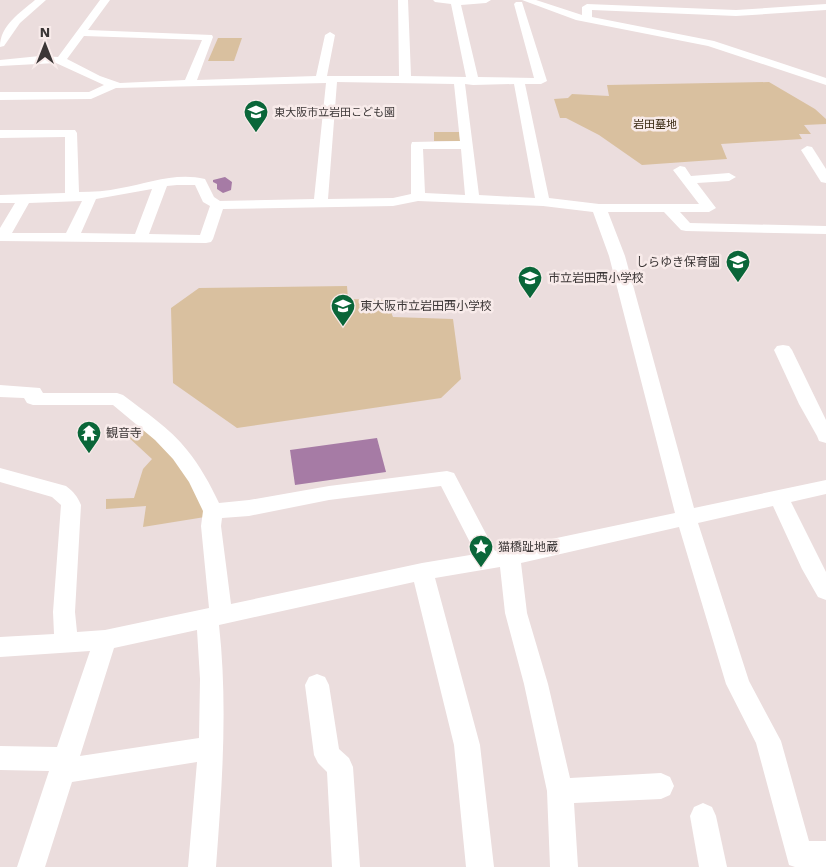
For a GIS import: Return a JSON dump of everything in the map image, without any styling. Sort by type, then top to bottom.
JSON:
[{"type":"street","points":[[0,44],[16,21],[41,0]]},
{"type":"street","points":[[61,60],[105,0]]},
{"type":"street","points":[[403,0],[405,80]]},
{"type":"street","points":[[438,0],[455,2],[486,0]]},
{"type":"street","points":[[821,0],[826,6]]},
{"type":"street","points":[[455,2],[473,82]]},
{"type":"street","points":[[0,64],[29,60],[61,60],[104,83],[114,85],[326,79],[459,82],[541,81],[523,2],[576,17],[710,43],[826,82]]},
{"type":"street","points":[[587,18],[587,7],[592,6],[736,13],[826,6]]},
{"type":"street","points":[[80,33],[208,37],[190,83]]},
{"type":"street","points":[[321,202],[326,79],[330,35]]},
{"type":"street","points":[[459,82],[468,145],[473,200]]},
{"type":"street","points":[[519,82],[543,202]]},
{"type":"street","points":[[0,96],[91,95],[114,85]]},
{"type":"street","points":[[0,134],[71,133],[72,197]]},
{"type":"street","points":[[418,197],[417,145],[468,145]]},
{"type":"street","points":[[807,150],[826,179]]},
{"type":"street","points":[[0,199],[110,194],[178,180],[200,182],[208,199],[217,205],[393,202],[418,197],[543,202],[599,208],[709,208],[684,175],[729,177]]},
{"type":"street","points":[[140,239],[161,183]]},
{"type":"street","points":[[71,238],[91,196]]},
{"type":"street","points":[[1,237],[24,199]]},
{"type":"street","points":[[1,237],[206,240],[217,205]]},
{"type":"street","points":[[599,208],[618,258],[686,516],[738,684],[768,741],[799,856],[826,855]]},
{"type":"street","points":[[668,208],[686,227],[826,230]]},
{"type":"street","points":[[783,350],[808,404],[826,436]]},
{"type":"street","points":[[0,391],[34,392],[34,399],[117,399],[162,435],[180,454],[197,479],[213,511],[211,526],[214,615],[211,648],[212,748],[202,867]]},
{"type":"street","points":[[0,474],[59,491],[68,498],[71,505],[64,612],[66,642]]},
{"type":"street","points":[[213,511],[249,508],[330,493],[447,478],[499,558],[516,613],[536,684],[560,791],[564,867]]},
{"type":"street","points":[[0,647],[105,640],[214,615],[499,558],[826,487]]},
{"type":"street","points":[[779,497],[813,569],[826,591]]},
{"type":"street","points":[[422,572],[467,745],[480,846],[480,867]]},
{"type":"street","points":[[31,867],[105,640]]},
{"type":"street","points":[[317,686],[326,755],[340,768],[346,867]]},
{"type":"street","points":[[0,758],[64,765],[212,748]]},
{"type":"street","points":[[560,791],[661,786]]},
{"type":"street","points":[[703,816],[713,867]]},
{"type":"green space","points":[[218,38],[242,38],[234,61],[208,61]]},
{"type":"green space","name":"岩田墓地","points":[[769,82],[815,109],[826,119],[826,124],[804,125],[811,134],[799,134],[802,139],[721,144],[727,159],[642,165],[599,135],[566,118],[560,118],[554,99],[568,98],[572,94],[609,96],[607,85]]},
{"type":"green space","points":[[434,132],[459,132],[460,141],[434,141]]},
{"type":"green space","points":[[347,286],[348,299],[386,300],[393,317],[453,319],[461,379],[441,398],[237,428],[173,383],[171,308],[199,288]]},
{"type":"green space","points":[[141,426],[175,456],[207,508],[205,517],[143,527],[146,506],[106,509],[106,499],[134,498],[143,469],[152,459],[126,435]]},
{"type":"shaded area","points":[[225,177],[232,182],[231,190],[223,193],[217,189],[217,184],[213,180]]},
{"type":"shaded area","points":[[377,438],[386,472],[295,485],[290,450]]},
{"type":"place","name":"東大阪市立岩田こども園","points":[[256,133]]},
{"type":"place","name":"しらゆき保育園","points":[[738,283]]},
{"type":"place","name":"市立岩田西小学校","points":[[530,299]]},
{"type":"place","name":"東大阪市立岩田西小学校","points":[[343,327]]},
{"type":"place","name":"観音寺","points":[[89,454]]},
{"type":"place","name":"猫橋趾地蔵","points":[[481,568]]}]
